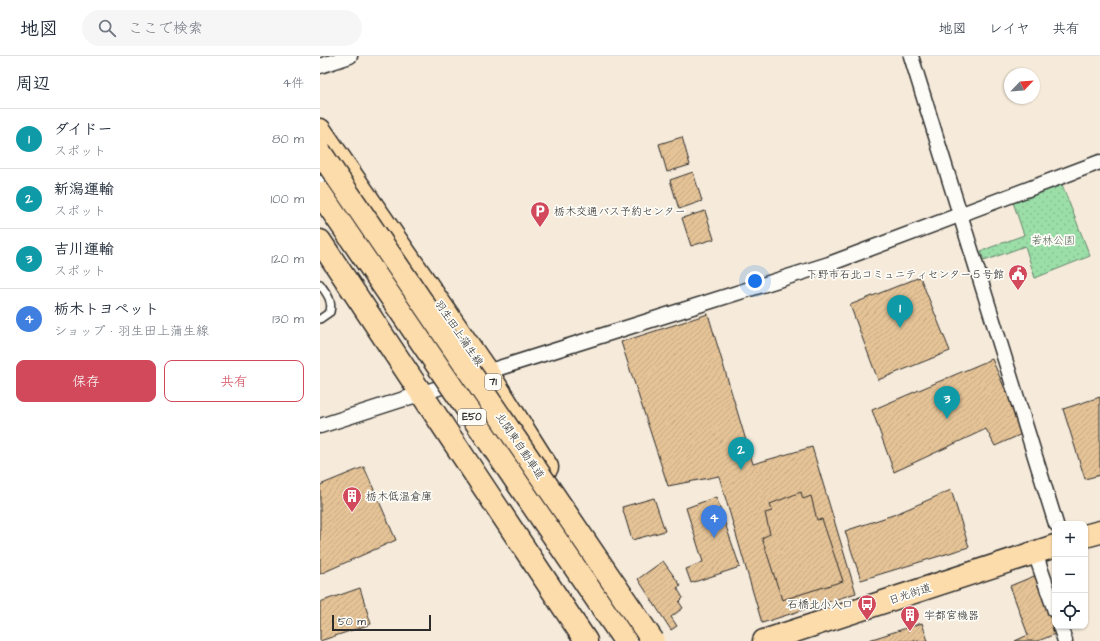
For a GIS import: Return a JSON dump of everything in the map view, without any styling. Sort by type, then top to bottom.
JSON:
[{"type":"main road","name":"羽生田上蒲生線","points":[[320,130],[487,372],[657,641]]},
{"type":"main road","name":"北関東自動車道","points":[[320,152],[653,641]]},
{"type":"main road","name":"E50","points":[[331,196],[625,641]]},
{"type":"main road","points":[[320,241],[586,641]]},
{"type":"main road","points":[[1088,535],[1100,532]]},
{"type":"main road","name":"日光街道","points":[[764,641],[1045,549]]},
{"type":"street","points":[[320,66],[350,56]]},
{"type":"street","points":[[911,56],[1055,521]]},
{"type":"street","points":[[320,426],[829,264],[961,216],[1100,162]]},
{"type":"street","points":[[1045,549],[1052,593]]},
{"type":"street","points":[[1061,629],[1065,641]]},
{"type":"lane","points":[[320,180],[344,166]]},
{"type":"lane","points":[[320,205],[331,196],[359,186]]},
{"type":"lane","points":[[320,284],[330,299],[331,306],[330,312],[320,319]]},
{"type":"green space","name":"若林公園","points":[[1061,182],[1090,256],[1035,278],[1025,246],[984,261],[981,251],[1024,235],[1013,202]]},
{"type":"building","points":[[682,137],[690,165],[667,172],[659,144]]},
{"type":"building","points":[[693,172],[702,201],[679,209],[670,180]]},
{"type":"building","points":[[705,211],[714,239],[691,246],[682,218]]},
{"type":"building","points":[[920,277],[950,351],[878,380],[850,305]]},
{"type":"building","points":[[708,314],[753,464],[812,447],[856,593],[762,623],[719,476],[668,486],[621,342]]},
{"type":"building","points":[[992,359],[1024,433],[995,446],[986,429],[894,472],[872,410]]},
{"type":"building","points":[[1100,397],[1100,475],[1085,479],[1063,409]]},
{"type":"building","name":"栃木低温倉庫","points":[[364,467],[396,540],[320,574],[320,485]]},
{"type":"building","points":[[951,490],[969,547],[861,580],[845,531],[896,514]]},
{"type":"building","points":[[801,492],[803,499],[811,496],[817,520],[822,519],[843,581],[782,600],[762,538],[770,534],[765,513],[772,511],[770,504]]},
{"type":"building","points":[[716,497],[740,567],[691,583],[686,569],[703,562],[686,508]]},
{"type":"building","points":[[654,498],[665,531],[632,540],[622,507]]},
{"type":"building","points":[[663,561],[681,586],[677,588],[683,598],[679,602],[683,608],[671,617],[677,626],[671,630],[638,579]]},
{"type":"building","points":[[1039,574],[1052,614],[1052,629],[1057,629],[1058,633],[1038,641],[1015,641],[1028,635],[1010,586]]},
{"type":"building","points":[[360,588],[371,624],[320,641],[320,602]]},
{"type":"building","name":"宇都宮機器","points":[[922,623],[928,641],[866,641]]},
{"type":"place","name":"栃木交通バス予約センター","points":[[540,228]]},
{"type":"place","name":"下野市石北コミュニティセンター５号館","points":[[1018,291]]},
{"type":"place","name":"ダイドー","points":[[900,328]]},
{"type":"place","name":"吉川運輸","points":[[947,419]]},
{"type":"place","name":"新潟運輸","points":[[741,470]]},
{"type":"place","name":"栃木低温倉庫","points":[[352,513]]},
{"type":"place","name":"栃木トヨペット","points":[[714,538]]},
{"type":"place","name":"石橋北小入口","points":[[867,621]]},
{"type":"place","name":"宇都宮機器","points":[[910,632]]}]
